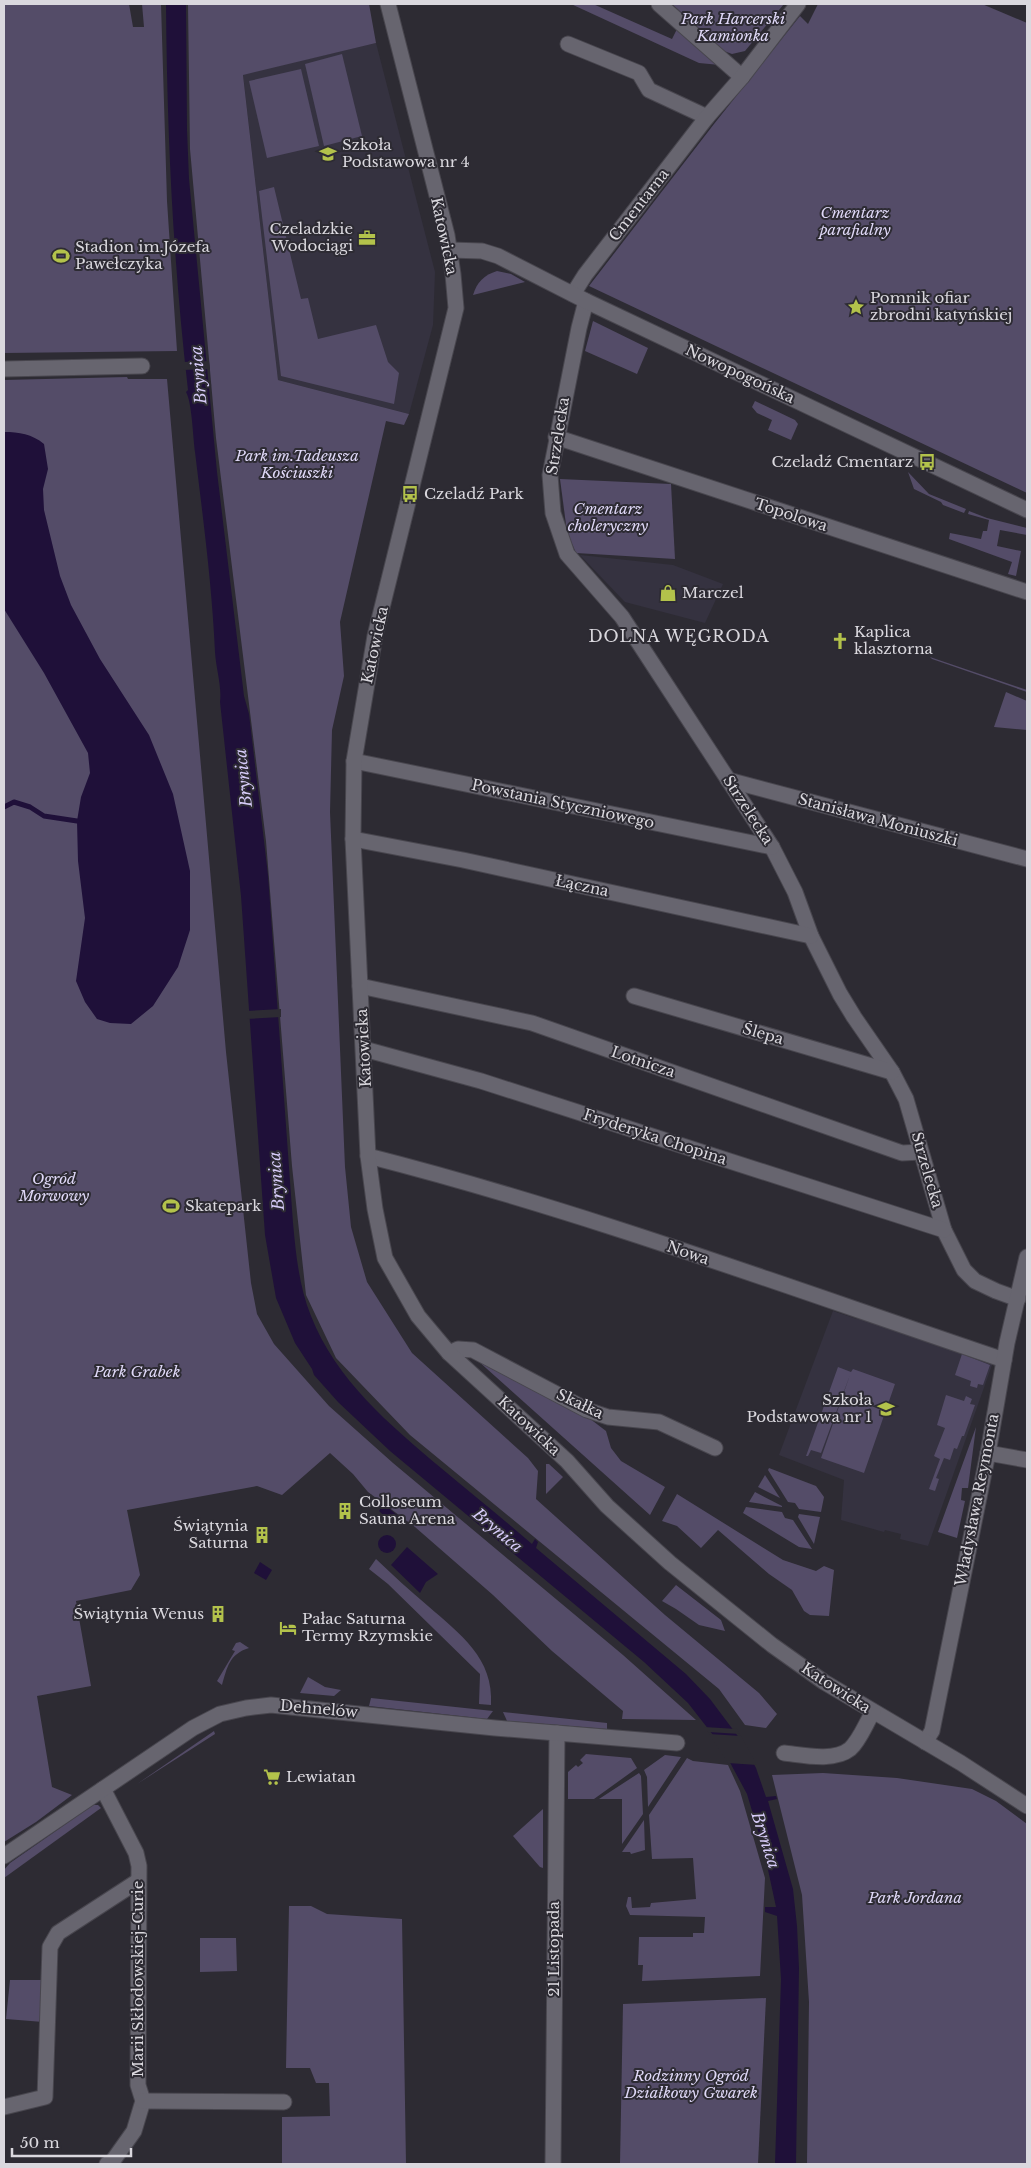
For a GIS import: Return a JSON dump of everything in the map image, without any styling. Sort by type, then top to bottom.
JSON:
[{"type":"street","name":"Katowicka","points":[[388,4],[450,250],[456,308],[375,636],[354,761],[353,839],[368,1156],[375,1209],[385,1258],[418,1316],[449,1353],[567,1461],[607,1506],[670,1564],[772,1645],[824,1682],[983,1776],[1027,1806]]},
{"type":"street","points":[[658,4],[742,77]]},
{"type":"street","name":"Cmentarna","points":[[580,297],[586,275],[707,117],[742,77],[798,4]]},
{"type":"street","points":[[568,44],[639,73],[649,90],[707,117]]},
{"type":"street","name":"Nowopogońska","points":[[450,250],[476,250],[498,256],[1027,510]]},
{"type":"street","name":"Strzelecka","points":[[580,297],[578,328],[550,475],[553,513],[567,554],[622,617],[772,847],[795,892],[811,936],[854,1016],[892,1072],[906,1099],[944,1230],[964,1270],[975,1281],[996,1292],[1018,1299]]},
{"type":"street","points":[[4,369],[142,366]]},
{"type":"street","name":"Topolowa","points":[[556,437],[1027,592]]},
{"type":"street","name":"Powstania Styczniowego","points":[[354,761],[772,847]]},
{"type":"street","name":"Stanisława Moniuszki","points":[[728,780],[1027,859]]},
{"type":"street","name":"Łączna","points":[[353,839],[463,860],[811,936]]},
{"type":"street","name":"Lotnicza","points":[[360,986],[532,1023],[902,1154],[921,1152]]},
{"type":"street","name":"Ślepa","points":[[634,996],[892,1072]]},
{"type":"street","name":"Fryderyka Chopina","points":[[364,1049],[481,1080],[944,1230]]},
{"type":"street","name":"Nowa","points":[[368,1156],[464,1182],[651,1240],[1004,1360]]},
{"type":"street","name":"Władysława Reymonta","points":[[925,1742],[932,1731],[988,1453],[1004,1360],[1027,1258]]},
{"type":"street","name":"Skałka","points":[[449,1353],[458,1349],[474,1350],[587,1410],[608,1417],[659,1422],[716,1448]]},
{"type":"street","points":[[988,1453],[1027,1460]]},
{"type":"street","name":"Dehnelów","points":[[4,1856],[202,1722],[220,1714],[258,1705],[300,1706],[557,1733],[677,1743]]},
{"type":"street","points":[[784,1753],[828,1756],[850,1749],[860,1736],[873,1712]]},
{"type":"street","name":"21 Listopada","points":[[553,2164],[557,1733]]},
{"type":"street","name":"Marii Skłodowskiej-Curie","points":[[103,1789],[136,1853],[139,1866],[138,2085],[143,2102],[134,2131],[112,2162],[107,2164]]},
{"type":"street","points":[[4,2107],[45,2097],[50,1947],[58,1933],[138,1881]]},
{"type":"street","points":[[143,2102],[284,2102]]},
{"type":"shaded area","name":"Szkoła Podstawowa nr 4","points":[[376,43],[435,272],[433,325],[409,414],[278,380],[243,74]]},
{"type":"shaded area","name":"Marczel","points":[[580,555],[673,565],[723,584],[705,623],[625,602]]},
{"type":"shaded area","name":"Szkoła Podstawowa nr 1","points":[[833,1311],[857,1319],[860,1318],[993,1362],[928,1546],[900,1539],[901,1534],[885,1530],[884,1532],[841,1520],[844,1480],[779,1455]]},
{"type":"green space","name":"Stadion im.Józefa Pawełczyka","points":[[4,4],[129,4],[133,27],[144,27],[142,4],[161,4],[167,201],[177,351],[4,353]]},
{"type":"green space","name":"Park im.Tadeusza Kościuszki","points":[[188,4],[369,4],[376,43],[243,75],[278,380],[409,414],[404,425],[386,421],[340,622],[344,676],[332,730],[330,812],[345,1167],[351,1227],[367,1282],[412,1353],[528,1458],[538,1471],[536,1499],[665,1615],[759,1693],[777,1714],[766,1728],[745,1725],[719,1689],[410,1435],[336,1358],[306,1295],[292,1166],[266,841],[216,438],[190,149]]},
{"type":"green space","points":[[571,4],[593,4],[672,39],[678,27],[720,65],[699,63]]},
{"type":"green space","name":"Park Harcerski Kamionka","points":[[672,4],[784,4],[745,51],[732,54],[724,51]]},
{"type":"green space","name":"Cmentarz parafialny","points":[[818,4],[982,4],[1027,23],[1027,493],[589,286],[800,16],[808,24]]},
{"type":"green space","points":[[342,54],[362,136],[324,146],[305,64]]},
{"type":"green space","points":[[301,69],[319,146],[267,158],[249,81]]},
{"type":"green space","points":[[274,187],[301,299],[308,298],[318,339],[376,325],[388,362],[399,373],[394,404],[281,376],[259,191]]},
{"type":"green space","points":[[497,271],[511,274],[525,282],[473,295],[482,280]]},
{"type":"green space","points":[[593,321],[648,348],[637,374],[585,351]]},
{"type":"green space","name":"Park Grabek","points":[[127,377],[128,379],[167,379],[226,1052],[251,1283],[257,1314],[274,1344],[329,1406],[393,1463],[623,1655],[696,1720],[622,1719],[623,1711],[552,1651],[493,1595],[415,1527],[368,1492],[353,1474],[330,1453],[282,1495],[257,1486],[127,1510],[140,1575],[131,1590],[76,1601],[91,1686],[37,1696],[52,1787],[72,1795],[36,1822],[4,1842],[4,380]]},
{"type":"green space","points":[[755,401],[795,420],[798,424],[791,440],[768,430],[772,420],[757,413],[752,407]]},
{"type":"green space","points":[[908,472],[929,494],[966,509],[964,513],[943,505],[941,502],[914,489]]},
{"type":"green space","name":"Cmentarz choleryczny","points":[[560,479],[671,484],[675,559],[576,553],[567,532]]},
{"type":"green space","points":[[969,511],[987,518],[1027,528],[1027,535],[1000,530],[997,546],[1021,551],[1016,576],[1008,574],[1012,562],[949,539],[950,533],[981,539],[983,531],[987,531],[989,520],[968,514]]},
{"type":"green space","points":[[930,657],[1027,690],[1027,692],[932,659]]},
{"type":"green space","points":[[1006,692],[1027,701],[1027,730],[994,727]]},
{"type":"green space","points":[[962,1354],[990,1365],[983,1385],[978,1384],[977,1388],[970,1386],[971,1381],[955,1375]]},
{"type":"green space","points":[[477,1360],[585,1415],[606,1431],[611,1448],[621,1461],[665,1487],[650,1515]]},
{"type":"green space","points":[[838,1367],[851,1372],[853,1369],[895,1384],[864,1473],[821,1458],[850,1375],[821,1453],[811,1450],[808,1456],[806,1456]]},
{"type":"green space","points":[[946,1395],[964,1401],[966,1396],[972,1399],[970,1404],[975,1405],[964,1436],[962,1436],[957,1449],[954,1448],[950,1460],[944,1458],[936,1478],[939,1479],[935,1491],[929,1489],[940,1459],[934,1456],[945,1428],[937,1425]]},
{"type":"green space","points":[[976,1427],[968,1488],[962,1488],[961,1500],[965,1501],[957,1538],[938,1532]]},
{"type":"green space","points":[[546,1464],[549,1464],[563,1477],[546,1494]]},
{"type":"green space","points":[[769,1468],[816,1486],[824,1497],[821,1512],[799,1509],[795,1503],[788,1502],[768,1470]]},
{"type":"green space","points":[[765,1475],[780,1498],[758,1487]]},
{"type":"green space","points":[[755,1492],[782,1506],[782,1507],[749,1502]]},
{"type":"green space","points":[[677,1494],[783,1560],[816,1571],[824,1566],[834,1570],[829,1616],[810,1615],[804,1611],[792,1590],[769,1574],[718,1530],[701,1548],[677,1526],[662,1521]]},
{"type":"green space","points":[[746,1507],[782,1512],[785,1518],[793,1520],[812,1549],[799,1547],[743,1513]]},
{"type":"green space","points":[[799,1514],[820,1517],[814,1544],[798,1517]]},
{"type":"green space","points":[[376,1559],[473,1648],[487,1674],[491,1705],[479,1704],[480,1674],[388,1584],[369,1569]]},
{"type":"green space","points":[[676,1585],[721,1620],[725,1631],[699,1625],[662,1601]]},
{"type":"green space","points":[[240,1642],[249,1648],[237,1654],[230,1662],[222,1685],[217,1681],[235,1651],[232,1650],[236,1643]]},
{"type":"green space","points":[[308,1677],[325,1687],[341,1690],[334,1696],[300,1693]]},
{"type":"green space","points":[[371,1698],[493,1711],[487,1719],[369,1706]]},
{"type":"green space","points":[[503,1712],[607,1723],[607,1729],[507,1721]]},
{"type":"green space","points":[[214,1731],[215,1734],[137,1784]]},
{"type":"green space","points":[[586,1754],[631,1758],[637,1768],[594,1799],[568,1799],[568,1772],[576,1765],[578,1767],[583,1763],[580,1760]]},
{"type":"green space","points":[[665,1755],[681,1757],[648,1807],[647,1777],[644,1770]]},
{"type":"green space","points":[[687,1758],[693,1761],[728,1765],[740,1791],[765,1878],[760,1976],[642,1981],[643,1965],[638,1965],[639,1937],[693,1937],[693,1933],[704,1933],[705,1917],[630,1915],[626,1906],[628,1897],[631,1897],[632,1908],[650,1907],[651,1903],[696,1899],[693,1858],[652,1859],[649,1815]]},
{"type":"green space","points":[[639,1773],[641,1776],[643,1814],[622,1844],[622,1799],[599,1799]]},
{"type":"green space","name":"Park Jordana","points":[[823,1773],[897,1778],[972,1789],[996,1801],[1027,1824],[1027,2164],[807,2164],[809,2002],[802,1895],[772,1775]]},
{"type":"green space","points":[[93,1805],[98,1805],[101,1808],[4,1878],[4,1870],[10,1863]]},
{"type":"green space","points":[[543,1809],[543,1868],[540,1867],[513,1836]]},
{"type":"green space","points":[[644,1820],[645,1850],[631,1854],[630,1852],[622,1852]]},
{"type":"green space","points":[[289,1906],[311,1906],[327,1914],[402,1919],[406,2164],[282,2164],[282,2117],[330,2116],[329,2083],[316,2083],[310,2068],[286,2068]]},
{"type":"green space","points":[[200,1938],[236,1938],[237,1971],[200,1972]]},
{"type":"green space","points":[[10,1980],[43,1980],[43,2022],[6,2019]]},
{"type":"green space","name":"Rodzinny Ogród Działkowy Gwarek","points":[[766,1998],[758,2164],[620,2164],[623,2004]]},
{"type":"water","name":"Brynica","points":[[166,4],[186,4],[189,179],[217,472],[268,875],[293,1223],[297,1259],[304,1293],[311,1316],[322,1339],[335,1361],[366,1400],[422,1452],[532,1544],[535,1539],[538,1542],[536,1548],[686,1674],[710,1699],[743,1743],[756,1768],[766,1797],[776,1796],[777,1799],[768,1801],[793,1889],[797,1926],[799,1968],[796,2164],[775,2164],[781,1979],[777,1916],[765,1912],[765,1907],[776,1907],[764,1851],[747,1794],[720,1744],[688,1703],[644,1662],[390,1451],[338,1402],[314,1375],[295,1343],[276,1298],[265,1235],[241,896],[220,702],[212,602],[191,412],[186,392],[188,390],[178,293],[172,197]]},
{"type":"water","points":[[4,432],[25,434],[44,444],[48,469],[43,489],[44,510],[60,576],[71,605],[100,659],[149,735],[173,794],[190,871],[190,930],[178,967],[153,1006],[131,1024],[110,1023],[97,1019],[85,1002],[76,981],[85,918],[78,861],[77,821],[81,797],[90,773],[88,753],[44,673],[4,609]]},
{"type":"water","points":[[384,1504],[398,1516],[392,1523],[379,1511]]},
{"type":"water","points":[[387,1535],[393,1538],[396,1544],[393,1550],[387,1553],[381,1550],[378,1544],[381,1538]]},
{"type":"water","points":[[407,1547],[438,1574],[426,1582],[420,1593],[391,1565]]},
{"type":"water","points":[[260,1562],[272,1570],[266,1580],[254,1573]]},
{"type":"pier","points":[[209,361],[210,369],[183,370],[183,362]]},
{"type":"pier","points":[[281,1009],[281,1017],[246,1019],[246,1011]]},
{"type":"pier","points":[[704,1727],[737,1729],[740,1734],[708,1732]]},
{"type":"pier","points":[[709,1734],[741,1736],[757,1765],[728,1763]]},
{"type":"waterway","points":[[4,807],[14,802],[30,807],[44,816],[77,821]]},
{"type":"place","name":"Szkoła Podstawowa nr 4","points":[[328,154]]},
{"type":"place","name":"Czeladzkie Wodociągi","points":[[367,238]]},
{"type":"place","name":"Stadion im.Józefa Pawełczyka","points":[[61,256]]},
{"type":"place","name":"Pomnik ofiar zbrodni katyńskiej","points":[[856,307]]},
{"type":"place","name":"Czeladź Cmentarz","points":[[927,462]]},
{"type":"place","name":"Czeladź Park","points":[[410,494]]},
{"type":"place","name":"Marczel","points":[[668,593]]},
{"type":"place","name":"Kaplica klasztorna","points":[[840,641]]},
{"type":"place","name":"Skatepark","points":[[171,1206]]},
{"type":"place","name":"Szkoła Podstawowa nr 1","points":[[886,1409]]},
{"type":"place","name":"Colloseum Sauna Arena","points":[[345,1511]]},
{"type":"place","name":"Świątynia Saturna","points":[[262,1535]]},
{"type":"place","name":"Świątynia Wenus","points":[[218,1614]]},
{"type":"place","name":"Pałac Saturna Termy Rzymskie","points":[[288,1628]]},
{"type":"place","name":"Lewiatan","points":[[272,1777]]},
{"type":"district","name":"DOLNA WĘGRODA","points":[[679,636]]},
{"type":"park label","name":"Ogród Morwowy","points":[[54,1188]]}]
